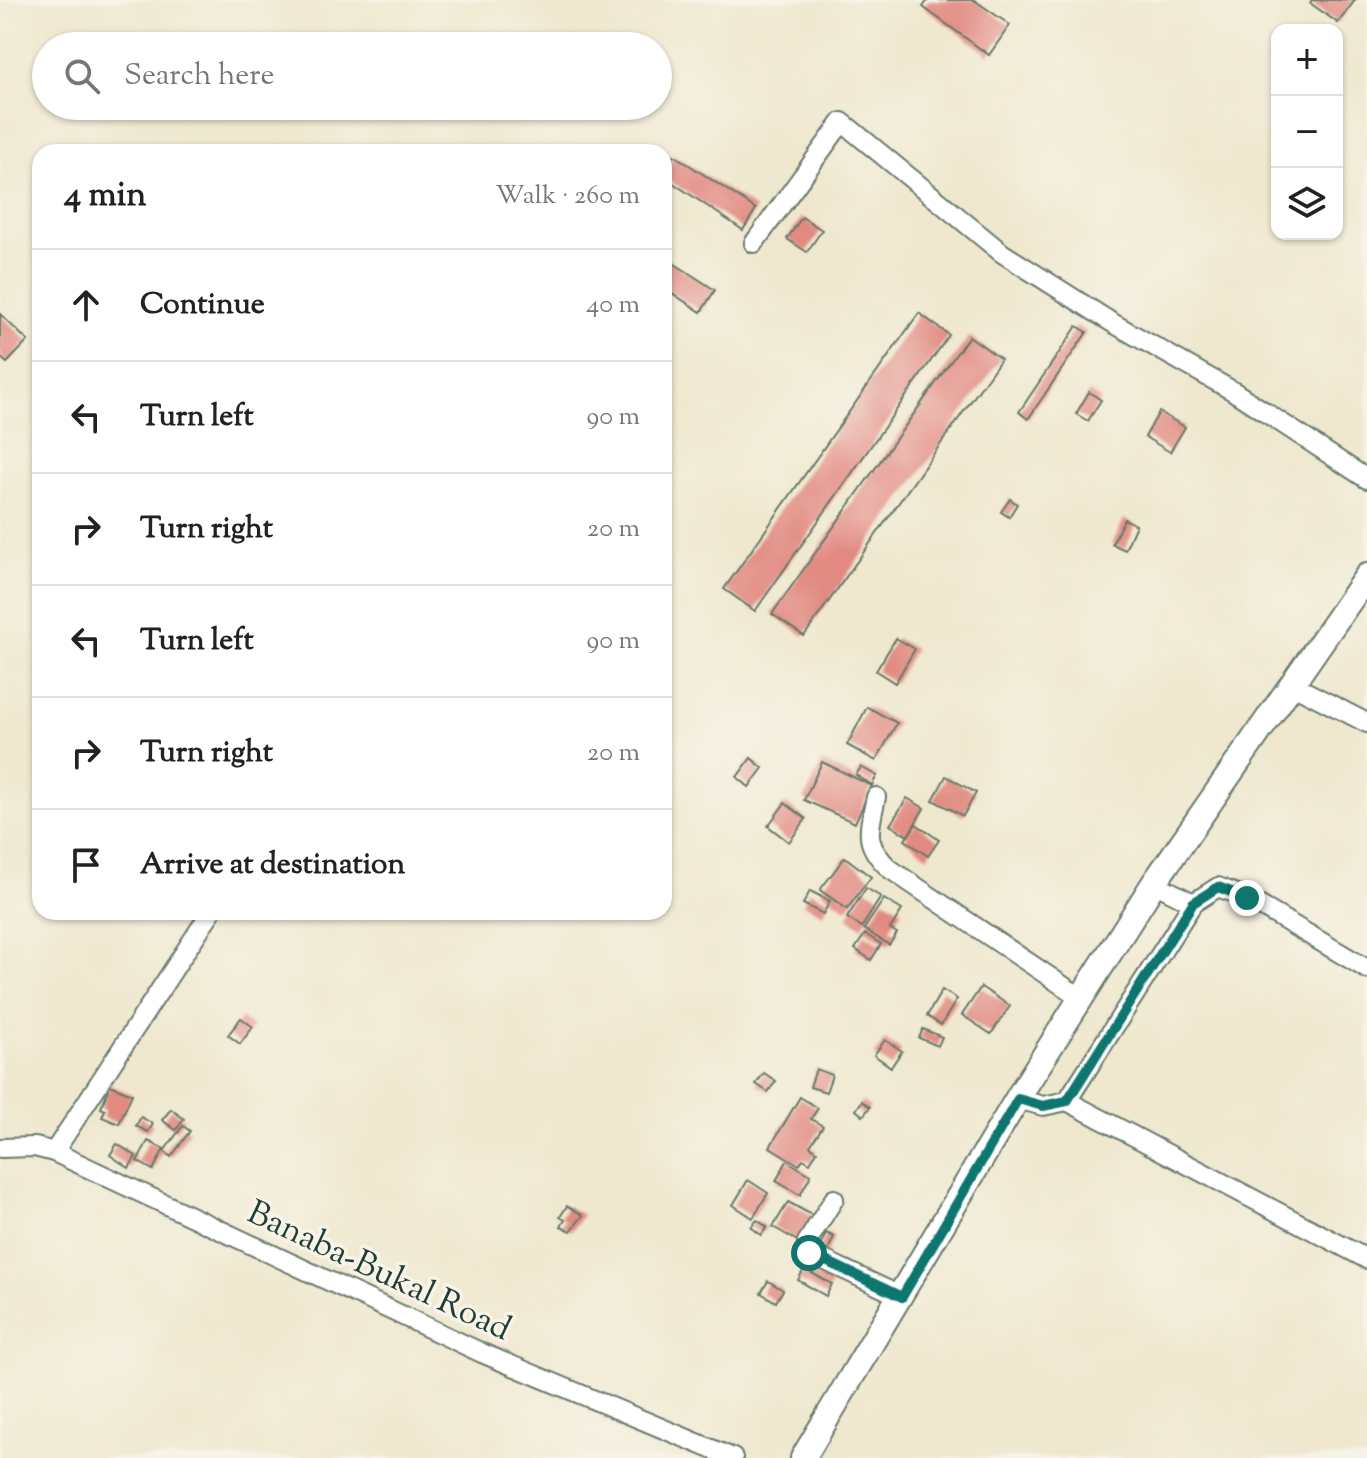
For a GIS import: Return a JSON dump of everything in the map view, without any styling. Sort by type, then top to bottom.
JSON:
[{"type":"main road","points":[[803,1458],[1018,1099],[1154,883],[1367,576]]},
{"type":"street","points":[[754,243],[842,122],[1002,253],[1111,322],[1233,391],[1367,479]]},
{"type":"street","points":[[1291,684],[1367,723]]},
{"type":"street","points":[[876,797],[868,836],[874,854],[890,869],[1081,998]]},
{"type":"street","points":[[1154,883],[1193,903]]},
{"type":"street","points":[[1067,1101],[1193,903],[1218,887],[1247,898],[1367,969]]},
{"type":"street","points":[[54,1152],[206,920]]},
{"type":"street","points":[[1018,1099],[1043,1106],[1067,1101],[1367,1259]]},
{"type":"street","name":"Banaba-Bukal Road","points":[[0,1148],[35,1147],[54,1152],[482,1353],[733,1458]]},
{"type":"street","points":[[834,1199],[807,1242],[809,1253],[902,1297]]},
{"type":"building","points":[[928,0],[974,0],[1010,25],[989,55],[923,7]]},
{"type":"building","points":[[1312,0],[1355,0],[1338,23],[1310,3]]},
{"type":"building","points":[[674,155],[756,209],[743,230],[672,182]]},
{"type":"building","points":[[802,217],[822,230],[807,252],[787,239]]},
{"type":"building","points":[[672,262],[715,290],[701,312],[672,293]]},
{"type":"building","points":[[919,313],[949,335],[755,611],[724,589]]},
{"type":"building","points":[[0,314],[28,341],[7,363],[0,357]]},
{"type":"building","points":[[1077,326],[1087,332],[1028,419],[1019,412]]},
{"type":"building","points":[[969,336],[1001,359],[804,636],[772,614]]},
{"type":"building","points":[[1089,392],[1101,400],[1088,421],[1076,414]]},
{"type":"building","points":[[1159,412],[1185,427],[1170,452],[1145,437]]},
{"type":"building","points":[[1010,499],[1017,504],[1009,517],[1001,512]]},
{"type":"building","points":[[1124,519],[1136,525],[1125,550],[1112,544]]},
{"type":"building","points":[[896,638],[915,649],[895,683],[876,671]]},
{"type":"building","points":[[867,707],[897,723],[876,761],[847,745]]},
{"type":"building","points":[[751,758],[763,768],[749,787],[737,777]]},
{"type":"building","points":[[822,762],[872,786],[855,823],[804,800]]},
{"type":"building","points":[[861,767],[877,776],[872,785],[856,775]]},
{"type":"building","points":[[946,776],[976,793],[963,816],[933,800]]},
{"type":"building","points":[[907,798],[924,808],[908,836],[890,825]]},
{"type":"building","points":[[785,803],[806,819],[789,842],[768,826]]},
{"type":"building","points":[[916,824],[939,840],[928,856],[905,840]]},
{"type":"building","points":[[845,857],[871,877],[847,909],[820,890]]},
{"type":"building","points":[[866,888],[881,897],[862,927],[847,918]]},
{"type":"building","points":[[810,891],[830,901],[823,914],[803,904]]},
{"type":"building","points":[[884,899],[902,910],[890,929],[897,933],[889,945],[864,929]]},
{"type":"building","points":[[865,934],[881,944],[871,960],[855,949]]},
{"type":"building","points":[[981,987],[1010,1006],[991,1034],[962,1015]]},
{"type":"building","points":[[942,990],[957,999],[941,1025],[927,1016]]},
{"type":"building","points":[[241,1018],[253,1027],[240,1044],[228,1035]]},
{"type":"building","points":[[923,1029],[942,1037],[938,1046],[919,1038]]},
{"type":"building","points":[[885,1040],[902,1051],[891,1067],[874,1055]]},
{"type":"building","points":[[816,1069],[832,1075],[826,1092],[810,1087]]},
{"type":"building","points":[[764,1073],[776,1081],[768,1092],[756,1084]]},
{"type":"building","points":[[110,1085],[132,1094],[119,1124],[102,1117],[105,1110],[101,1108]]},
{"type":"building","points":[[800,1097],[818,1108],[811,1119],[823,1126],[810,1146],[817,1151],[810,1163],[803,1159],[799,1165],[770,1147]]},
{"type":"building","points":[[862,1101],[870,1107],[863,1116],[856,1110]]},
{"type":"building","points":[[171,1109],[184,1119],[176,1130],[162,1120]]},
{"type":"building","points":[[141,1117],[153,1124],[148,1132],[136,1126]]},
{"type":"building","points":[[183,1126],[190,1131],[171,1157],[164,1151]]},
{"type":"building","points":[[148,1141],[164,1149],[153,1170],[137,1161]]},
{"type":"building","points":[[117,1144],[136,1156],[129,1168],[110,1155]]},
{"type":"building","points":[[787,1161],[811,1175],[800,1195],[776,1181]]},
{"type":"building","points":[[748,1180],[768,1193],[753,1218],[733,1205]]},
{"type":"building","points":[[788,1202],[814,1216],[799,1242],[773,1227]]},
{"type":"building","points":[[567,1206],[583,1215],[571,1231],[561,1226],[565,1220],[560,1217]]},
{"type":"building","points":[[757,1220],[767,1227],[761,1235],[751,1227]]},
{"type":"building","points":[[826,1233],[834,1237],[826,1255],[818,1251]]},
{"type":"building","points":[[804,1269],[832,1284],[826,1296],[798,1280]]},
{"type":"building","points":[[768,1281],[783,1290],[776,1302],[761,1293]]},
{"type":"route","points":[[809,1253],[902,1297],[1018,1099],[1043,1106],[1067,1101],[1193,903],[1218,887],[1247,898]]}]
